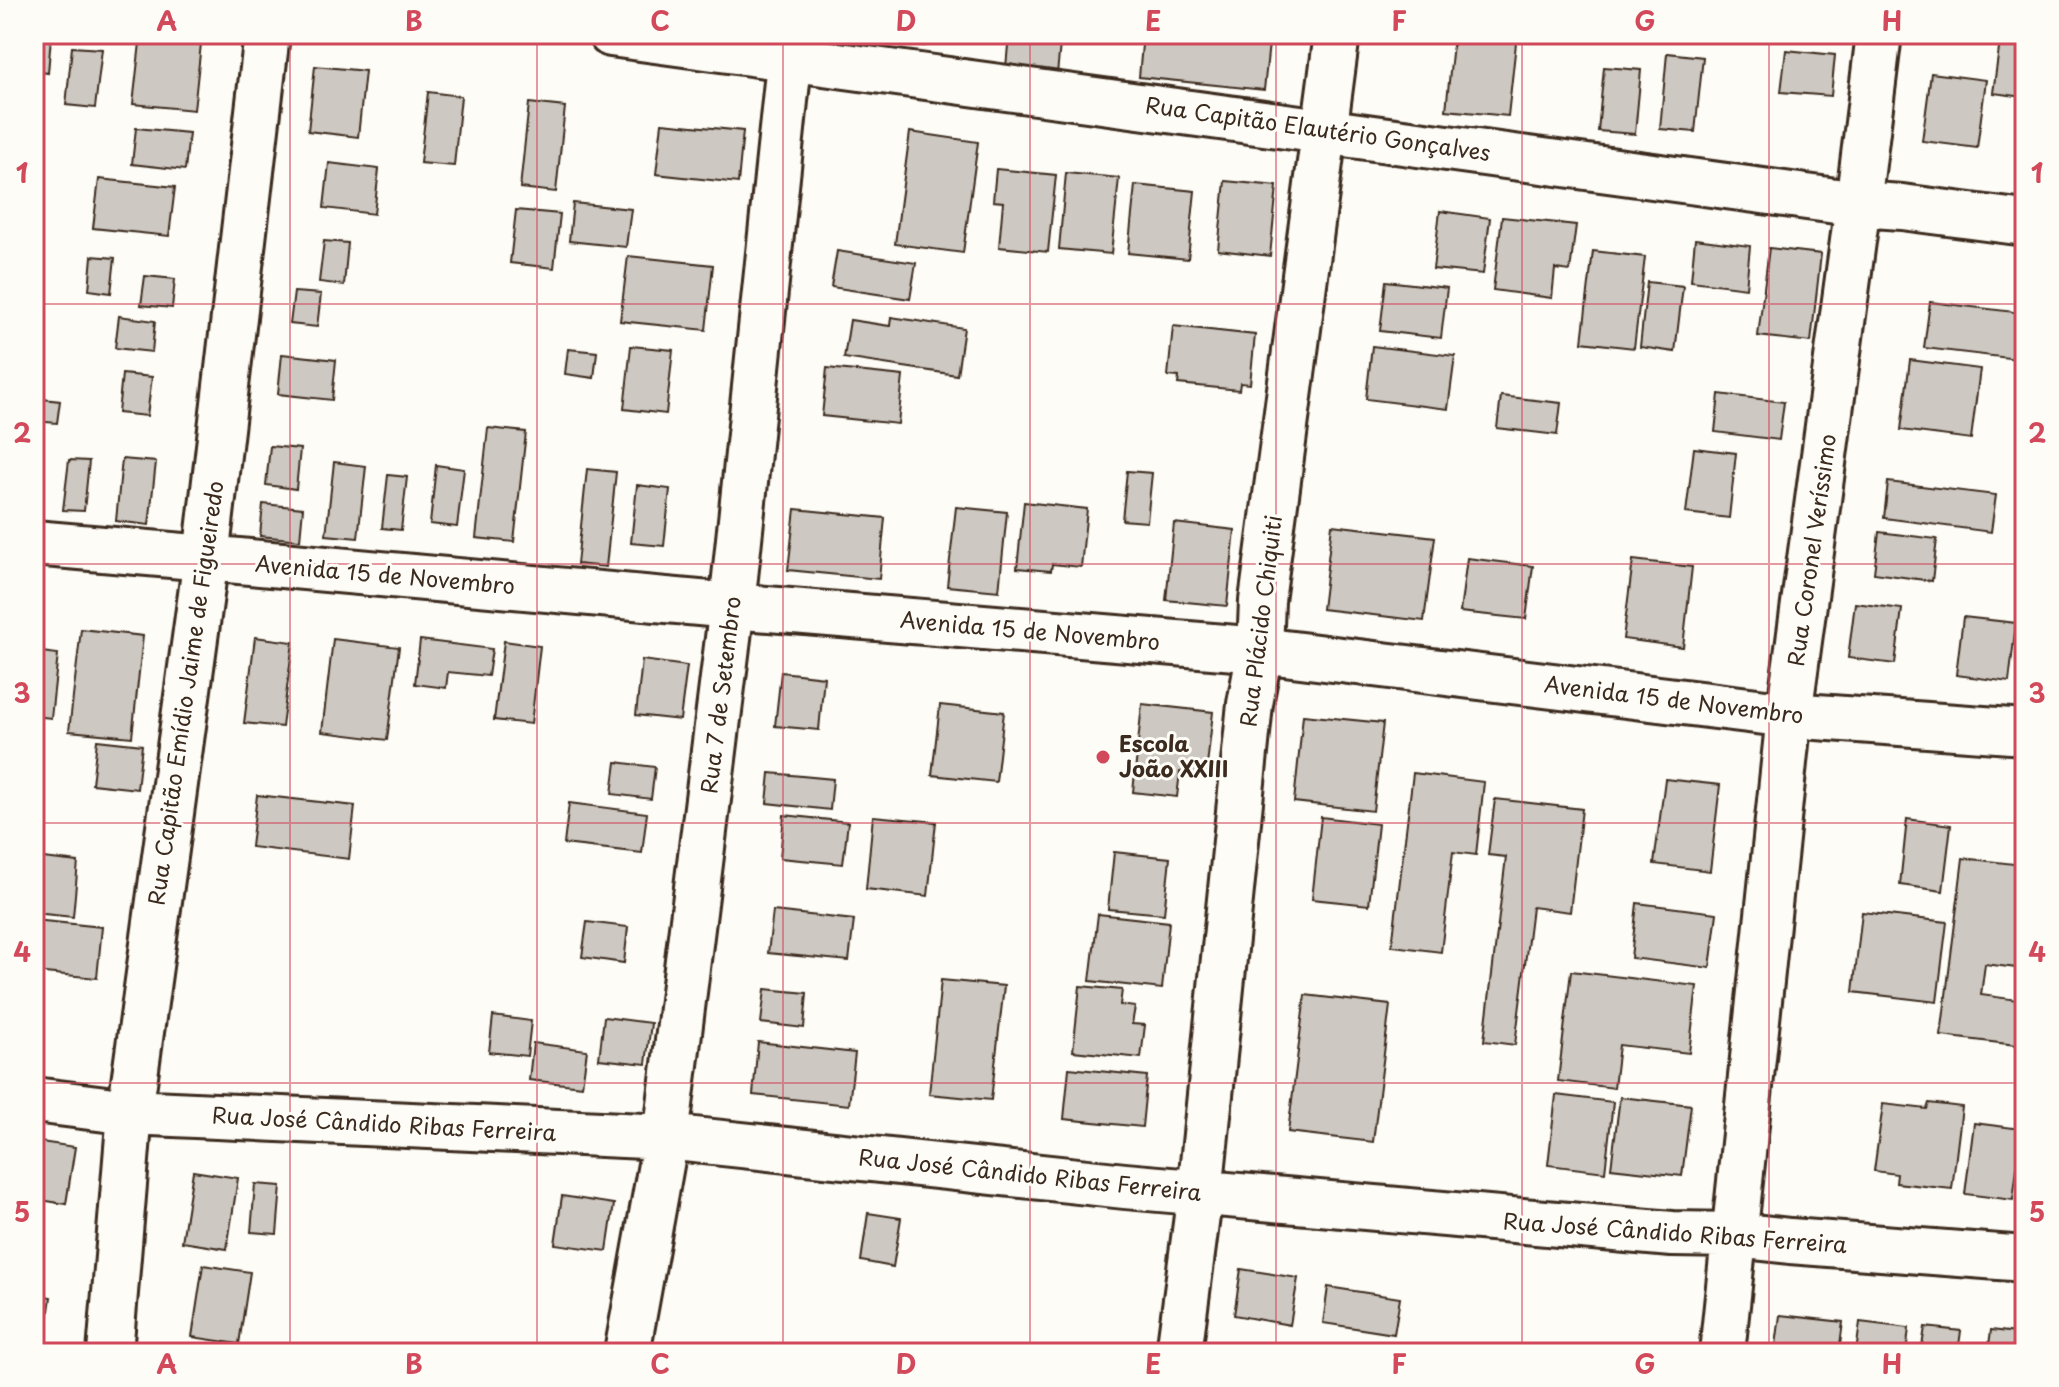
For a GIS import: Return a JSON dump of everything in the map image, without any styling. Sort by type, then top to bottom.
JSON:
[{"type":"street","name":"Rua Capitão Emídio Jaime de Figueiredo","points":[[110,1353],[130,1112],[206,558],[267,34]]},
{"type":"street","name":"Rua Capitão Elautério Gonçalves","points":[[611,34],[791,46],[1324,131],[1858,204],[2025,223]]},
{"type":"street","name":"Rua Plácido Chiquiti","points":[[1179,1353],[1200,1193],[1248,720],[1260,650],[1262,601],[1337,34]]},
{"type":"street","name":"Rua Coronel Veríssimo","points":[[1722,1353],[1789,715],[1879,34]]},
{"type":"street","name":"Rua 7 de Setembro","points":[[627,1353],[666,1137],[732,606],[791,46]]},
{"type":"street","name":"Avenida 15 de Novembro","points":[[34,543],[1260,650],[1789,715],[2025,732]]},
{"type":"street","name":"Rua José Cândido Ribas Ferreira","points":[[34,1100],[130,1112],[666,1137],[1200,1193],[1672,1234],[1735,1235],[2025,1259]]},
{"type":"building","points":[[141,34],[202,34],[194,110],[133,104]]},
{"type":"building","points":[[848,34],[927,34],[925,46],[848,38]]},
{"type":"building","points":[[1009,34],[1061,34],[1056,84],[1005,79]]},
{"type":"building","points":[[1143,34],[1270,34],[1264,90],[1139,77]]},
{"type":"building","points":[[1454,34],[1517,34],[1508,116],[1446,110]]},
{"type":"building","points":[[1776,34],[1837,34],[1837,41]]},
{"type":"building","points":[[2001,34],[2025,34],[2025,97],[1993,93]]},
{"type":"building","points":[[34,36],[51,37],[48,73],[34,71]]},
{"type":"building","points":[[72,47],[102,49],[95,108],[66,105]]},
{"type":"building","points":[[1786,50],[1835,55],[1831,96],[1781,92]]},
{"type":"building","points":[[1667,53],[1703,57],[1695,132],[1660,129]]},
{"type":"building","points":[[315,66],[365,71],[358,137],[308,131]]},
{"type":"building","points":[[1604,67],[1641,70],[1635,134],[1598,131]]},
{"type":"building","points":[[1931,73],[1986,80],[1977,148],[1922,141]]},
{"type":"building","points":[[428,92],[461,96],[454,166],[420,163]]},
{"type":"building","points":[[529,103],[565,107],[556,192],[520,188]]},
{"type":"building","points":[[662,123],[743,131],[738,183],[656,174]]},
{"type":"building","points":[[136,128],[189,133],[185,170],[132,164]]},
{"type":"building","points":[[910,132],[978,142],[963,253],[895,244]]},
{"type":"building","points":[[329,163],[379,169],[374,214],[324,208]]},
{"type":"building","points":[[996,169],[1056,175],[1048,252],[999,247],[1003,202],[993,201]]},
{"type":"building","points":[[1066,173],[1119,178],[1111,254],[1059,249]]},
{"type":"building","points":[[99,179],[175,187],[169,236],[93,228]]},
{"type":"building","points":[[1225,181],[1277,186],[1270,256],[1218,250]]},
{"type":"building","points":[[1135,185],[1195,191],[1188,259],[1128,253]]},
{"type":"building","points":[[573,203],[631,209],[626,247],[569,241]]},
{"type":"building","points":[[516,210],[560,214],[554,268],[510,263]]},
{"type":"building","points":[[1440,211],[1490,218],[1483,274],[1433,269]]},
{"type":"building","points":[[1502,217],[1576,225],[1570,271],[1555,269],[1552,298],[1493,290]]},
{"type":"building","points":[[1695,239],[1750,246],[1746,288],[1691,281]]},
{"type":"building","points":[[324,241],[348,243],[344,285],[319,282]]},
{"type":"building","points":[[1769,248],[1821,254],[1811,342],[1758,336]]},
{"type":"building","points":[[837,251],[916,263],[910,299],[831,287]]},
{"type":"building","points":[[1593,251],[1645,257],[1634,348],[1582,342]]},
{"type":"building","points":[[92,256],[115,258],[111,293],[89,290]]},
{"type":"building","points":[[628,256],[713,265],[706,330],[620,321]]},
{"type":"building","points":[[145,276],[175,279],[172,308],[141,305]]},
{"type":"building","points":[[1386,281],[1447,288],[1441,338],[1380,331]]},
{"type":"building","points":[[1647,282],[1683,286],[1675,352],[1640,347]]},
{"type":"building","points":[[294,292],[321,294],[317,327],[290,324]]},
{"type":"building","points":[[1930,302],[2023,313],[2017,359],[1924,348]]},
{"type":"building","points":[[119,316],[155,321],[152,352],[115,348]]},
{"type":"building","points":[[891,317],[964,328],[957,375],[844,358],[850,320],[890,326]]},
{"type":"building","points":[[1173,326],[1255,335],[1250,384],[1240,383],[1239,390],[1178,384],[1179,377],[1168,376]]},
{"type":"building","points":[[631,346],[673,350],[666,414],[624,409]]},
{"type":"building","points":[[1372,346],[1455,356],[1448,409],[1366,399]]},
{"type":"building","points":[[568,349],[597,352],[594,378],[565,374]]},
{"type":"building","points":[[282,354],[336,360],[332,400],[278,394]]},
{"type":"building","points":[[1910,360],[1980,369],[1971,439],[1901,430]]},
{"type":"building","points":[[827,368],[903,376],[898,424],[822,416]]},
{"type":"building","points":[[122,374],[152,377],[147,416],[118,413]]},
{"type":"building","points":[[1719,394],[1784,402],[1779,440],[1715,432]]},
{"type":"building","points":[[1501,396],[1561,403],[1557,435],[1497,428]]},
{"type":"building","points":[[34,398],[60,401],[57,423],[34,421]]},
{"type":"building","points":[[488,428],[526,432],[514,542],[476,538]]},
{"type":"building","points":[[270,446],[300,449],[296,489],[266,485]]},
{"type":"building","points":[[1694,448],[1736,453],[1729,518],[1686,513]]},
{"type":"building","points":[[122,459],[156,462],[149,525],[116,521]]},
{"type":"building","points":[[69,460],[89,461],[84,511],[63,510]]},
{"type":"building","points":[[334,462],[366,466],[358,538],[326,535]]},
{"type":"building","points":[[436,465],[464,469],[457,527],[430,524]]},
{"type":"building","points":[[587,469],[616,472],[606,567],[577,564]]},
{"type":"building","points":[[1127,471],[1152,473],[1147,522],[1122,520]]},
{"type":"building","points":[[388,475],[407,477],[401,530],[382,528]]},
{"type":"building","points":[[1888,482],[1996,495],[1991,532],[1884,518]]},
{"type":"building","points":[[637,485],[670,489],[664,546],[631,543]]},
{"type":"building","points":[[1024,502],[1087,509],[1081,567],[1052,564],[1051,571],[1017,568]]},
{"type":"building","points":[[263,504],[303,508],[300,540],[260,536]]},
{"type":"building","points":[[956,507],[1007,512],[999,591],[947,586]]},
{"type":"building","points":[[795,509],[885,518],[879,579],[788,570]]},
{"type":"building","points":[[1174,523],[1235,530],[1227,606],[1166,600]]},
{"type":"building","points":[[1332,525],[1435,537],[1424,621],[1322,609]]},
{"type":"building","points":[[1879,532],[1937,539],[1932,581],[1874,573]]},
{"type":"building","points":[[1467,558],[1533,566],[1526,619],[1460,612]]},
{"type":"building","points":[[1633,560],[1692,567],[1683,647],[1623,639]]},
{"type":"building","points":[[1855,603],[1902,609],[1895,664],[1848,658]]},
{"type":"building","points":[[1963,617],[2016,623],[2009,682],[1956,675]]},
{"type":"building","points":[[81,629],[143,636],[132,737],[69,731]]},
{"type":"building","points":[[255,637],[293,642],[282,727],[244,723]]},
{"type":"building","points":[[333,639],[399,647],[387,740],[322,732]]},
{"type":"building","points":[[420,640],[492,649],[488,676],[448,672],[446,688],[415,684]]},
{"type":"building","points":[[504,641],[540,646],[531,724],[494,720]]},
{"type":"building","points":[[34,651],[58,654],[51,718],[34,716]]},
{"type":"building","points":[[642,660],[687,666],[680,720],[636,715]]},
{"type":"building","points":[[781,672],[824,677],[819,730],[775,726]]},
{"type":"building","points":[[1142,704],[1213,712],[1206,775],[1180,772],[1177,797],[1133,792]]},
{"type":"building","points":[[940,705],[1004,712],[996,782],[932,775]]},
{"type":"building","points":[[1303,715],[1383,723],[1373,811],[1294,802]]},
{"type":"building","points":[[97,740],[142,745],[137,789],[92,784]]},
{"type":"building","points":[[616,762],[655,767],[651,799],[612,794]]},
{"type":"building","points":[[770,773],[833,779],[830,810],[767,803]]},
{"type":"building","points":[[1413,773],[1484,782],[1476,855],[1453,852],[1441,952],[1392,946]]},
{"type":"building","points":[[1665,779],[1720,785],[1710,871],[1654,864]]},
{"type":"building","points":[[257,795],[355,806],[349,859],[251,847]]},
{"type":"building","points":[[1495,799],[1582,809],[1570,912],[1532,907],[1515,1045],[1484,1041],[1506,857],[1488,855]]},
{"type":"building","points":[[569,803],[647,813],[642,853],[564,844]]},
{"type":"building","points":[[784,815],[848,822],[843,864],[780,858]]},
{"type":"building","points":[[873,816],[936,822],[928,896],[866,889]]},
{"type":"building","points":[[1321,817],[1378,824],[1369,905],[1312,899]]},
{"type":"building","points":[[1907,819],[1951,825],[1943,891],[1900,885]]},
{"type":"building","points":[[2025,842],[2025,969],[1985,964],[1981,995],[2025,1001],[2025,1046],[1941,1036],[1963,858],[2022,865]]},
{"type":"building","points":[[1114,852],[1170,858],[1164,914],[1108,909]]},
{"type":"building","points":[[34,857],[78,862],[73,917],[34,913]]},
{"type":"building","points":[[1637,903],[1717,913],[1710,968],[1631,958]]},
{"type":"building","points":[[773,911],[854,920],[849,961],[768,953]]},
{"type":"building","points":[[1862,912],[1947,922],[1937,1002],[1853,992]]},
{"type":"building","points":[[1098,914],[1169,922],[1162,989],[1090,981]]},
{"type":"building","points":[[34,920],[102,927],[97,978],[34,972]]},
{"type":"building","points":[[587,922],[628,927],[624,963],[582,957]]},
{"type":"building","points":[[1571,971],[1697,986],[1689,1053],[1619,1045],[1614,1088],[1558,1081]]},
{"type":"building","points":[[941,980],[1004,986],[991,1100],[929,1094]]},
{"type":"building","points":[[1080,986],[1122,990],[1120,1005],[1135,1007],[1132,1024],[1145,1025],[1141,1058],[1073,1051]]},
{"type":"building","points":[[765,989],[807,993],[804,1028],[761,1023]]},
{"type":"building","points":[[1305,995],[1390,1005],[1373,1142],[1288,1132]]},
{"type":"building","points":[[493,1016],[531,1021],[527,1056],[489,1052]]},
{"type":"building","points":[[604,1017],[651,1023],[646,1064],[599,1059]]},
{"type":"building","points":[[758,1042],[855,1053],[849,1105],[753,1095]]},
{"type":"building","points":[[533,1043],[587,1050],[582,1086],[529,1080]]},
{"type":"building","points":[[1069,1068],[1147,1076],[1142,1127],[1064,1119]]},
{"type":"building","points":[[1556,1095],[1613,1102],[1605,1172],[1548,1165]]},
{"type":"building","points":[[1620,1097],[1691,1105],[1682,1176],[1611,1168]]},
{"type":"building","points":[[1929,1103],[1962,1107],[1952,1189],[1896,1183],[1897,1174],[1874,1171],[1883,1104],[1927,1109]]},
{"type":"building","points":[[1974,1123],[2022,1129],[2013,1200],[1965,1194]]},
{"type":"building","points":[[34,1141],[75,1147],[66,1204],[34,1199]]},
{"type":"building","points":[[193,1171],[238,1178],[227,1249],[182,1242]]},
{"type":"building","points":[[255,1184],[281,1186],[277,1234],[251,1232]]},
{"type":"building","points":[[562,1196],[614,1204],[607,1251],[555,1244]]},
{"type":"building","points":[[868,1213],[901,1218],[893,1267],[861,1261]]},
{"type":"building","points":[[203,1265],[250,1272],[239,1344],[192,1337]]},
{"type":"building","points":[[1241,1269],[1298,1278],[1290,1325],[1234,1315]]},
{"type":"building","points":[[1328,1287],[1400,1298],[1394,1334],[1323,1323]]},
{"type":"building","points":[[34,1294],[51,1297],[44,1346],[34,1344]]},
{"type":"building","points":[[1780,1315],[1843,1322],[1839,1353],[1775,1353]]},
{"type":"building","points":[[1860,1322],[1909,1328],[1906,1353],[1856,1353]]},
{"type":"building","points":[[1925,1327],[1961,1331],[1958,1353],[1921,1353]]},
{"type":"building","points":[[1991,1330],[2025,1334],[2024,1353],[1988,1353]]},
{"type":"place","name":"Escola João XXIII","points":[[1103,757]]}]
